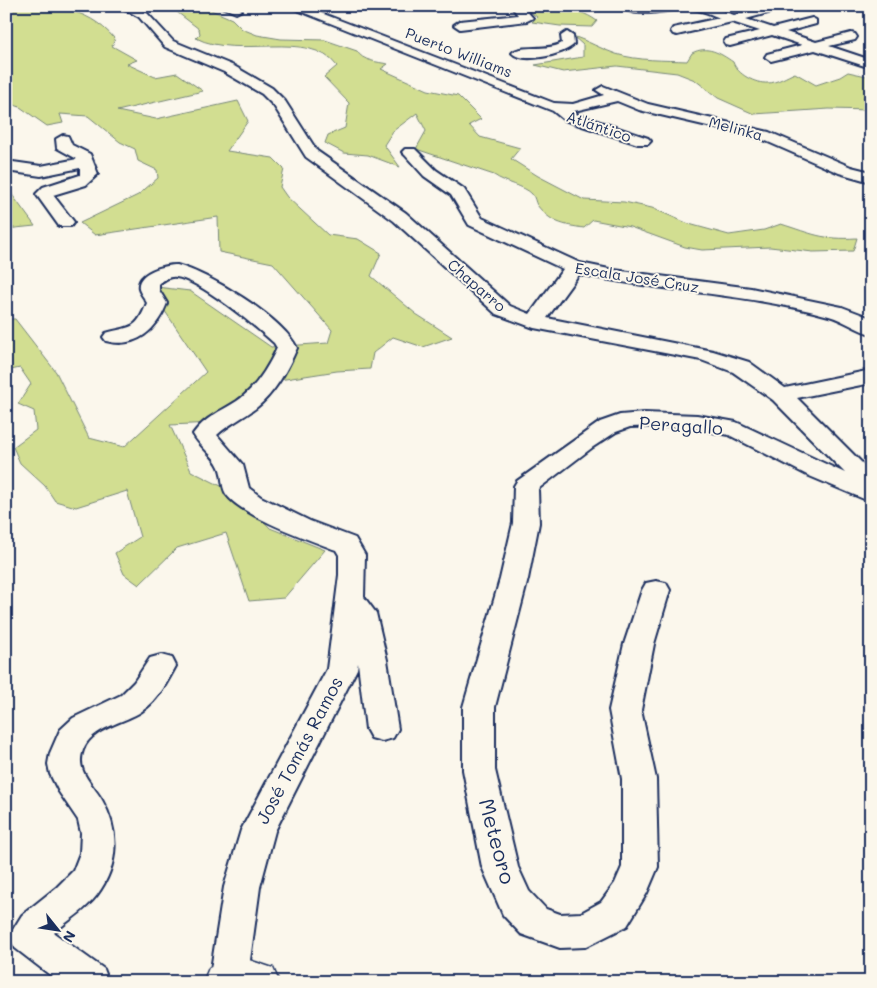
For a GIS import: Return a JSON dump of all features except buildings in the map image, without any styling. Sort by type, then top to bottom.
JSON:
[{"type":"street","name":"Chaparro","points":[[124,6],[143,15],[169,44],[229,69],[259,85],[280,104],[311,154],[400,218],[503,310],[534,322],[706,355],[741,367],[781,395],[871,486]]},
{"type":"street","points":[[224,6],[236,10]]},
{"type":"street","name":"Puerto Williams","points":[[292,6],[558,108]]},
{"type":"street","points":[[417,7],[434,6]]},
{"type":"street","points":[[460,25],[512,21],[528,24],[516,6]]},
{"type":"street","points":[[625,6],[655,10],[691,6]]},
{"type":"street","points":[[695,6],[871,64]]},
{"type":"street","points":[[677,31],[789,6]]},
{"type":"street","points":[[632,20],[652,15],[655,10]]},
{"type":"street","points":[[730,42],[812,22]]},
{"type":"street","points":[[518,53],[541,52],[562,48],[568,44],[567,36]]},
{"type":"street","points":[[770,57],[851,37]]},
{"type":"street","points":[[545,39],[562,48]]},
{"type":"street","name":"Melinka","points":[[598,89],[644,107],[744,128],[783,142],[845,170],[871,177]]},
{"type":"street","points":[[558,108],[573,108],[618,96]]},
{"type":"street","name":"Atlántico","points":[[558,108],[569,117],[643,141]]},
{"type":"street","points":[[63,139],[65,148],[82,156],[90,174],[89,177],[48,190],[44,194],[66,222]]},
{"type":"street","name":"Escala José Cruz","points":[[410,152],[430,173],[458,192],[475,221],[574,268],[629,278],[751,294],[836,311],[860,320],[871,328]]},
{"type":"street","points":[[6,166],[41,171],[86,162]]},
{"type":"street","points":[[534,322],[574,268]]},
{"type":"street","name":"José Tomás Ramos","points":[[113,337],[124,338],[134,336],[141,330],[152,318],[157,303],[149,290],[149,282],[158,274],[179,271],[197,278],[214,288],[283,340],[287,348],[284,357],[259,392],[248,404],[212,426],[205,434],[209,442],[231,465],[237,491],[252,503],[301,527],[346,544],[352,554],[350,599],[342,669],[258,830],[242,886],[234,981]]},
{"type":"street","points":[[781,395],[871,376]]},
{"type":"street","name":"Peragallo","points":[[526,486],[546,475],[581,445],[605,429],[620,422],[650,420],[735,429],[871,494]]},
{"type":"street","name":"Meteoro","points":[[526,486],[526,523],[514,579],[479,707],[480,770],[500,867],[516,903],[534,922],[560,931],[585,930],[614,914],[629,893],[640,867],[639,779],[625,710],[639,644],[656,590]]},
{"type":"street","points":[[350,599],[362,614],[372,660],[382,729]]},
{"type":"street","points":[[90,982],[28,936],[42,917],[76,894],[91,874],[98,851],[99,835],[95,819],[67,780],[64,760],[72,737],[78,730],[123,708],[140,697],[161,666]]},
{"type":"green space","points":[[6,6],[51,7],[79,13],[91,19],[115,39],[112,46],[137,60],[127,64],[155,77],[177,73],[203,91],[117,111],[156,119],[238,101],[248,121],[227,151],[273,158],[284,169],[280,187],[287,197],[328,235],[358,239],[381,253],[371,276],[416,314],[452,337],[423,347],[393,337],[373,353],[370,369],[337,371],[279,380],[234,422],[170,425],[191,471],[225,488],[249,505],[270,528],[325,550],[284,598],[249,601],[226,533],[177,548],[139,585],[124,574],[115,553],[140,537],[127,491],[76,507],[55,501],[45,486],[20,463],[13,447],[36,430],[34,411],[18,404],[31,384],[20,368],[6,371],[6,319],[15,319],[56,372],[89,438],[124,447],[206,372],[148,286],[190,291],[271,347],[328,343],[332,330],[273,263],[219,252],[218,217],[95,235],[80,223],[138,195],[158,178],[157,170],[138,161],[135,149],[120,142],[88,116],[60,114],[63,123],[47,126],[20,107],[6,102]]},
{"type":"green space","points":[[169,6],[202,6],[232,19],[242,29],[257,35],[281,39],[325,40],[357,51],[366,59],[388,64],[381,69],[428,90],[458,96],[481,119],[469,125],[480,137],[520,148],[511,159],[538,176],[584,200],[624,202],[652,208],[689,224],[729,235],[764,230],[781,224],[826,237],[857,238],[853,251],[813,252],[770,247],[702,250],[685,247],[630,227],[593,220],[584,228],[564,224],[547,216],[537,205],[529,191],[494,175],[416,149],[426,131],[417,113],[393,131],[384,145],[400,167],[368,155],[344,153],[325,143],[328,135],[345,128],[349,103],[324,77],[337,66],[325,55],[309,49],[291,46],[232,46],[213,44],[196,38],[200,34],[199,29]]},
{"type":"green space","points":[[522,6],[571,9],[597,21],[592,27],[560,26],[532,22],[537,17]]},
{"type":"green space","points":[[573,36],[616,54],[643,59],[687,61],[692,53],[703,50],[713,51],[733,62],[742,74],[763,83],[775,82],[795,73],[816,85],[840,77],[848,72],[871,77],[871,95],[863,97],[871,102],[871,110],[829,109],[754,114],[718,98],[695,80],[677,73],[617,66],[563,72],[535,65],[583,57],[583,45]]},
{"type":"green space","points":[[6,181],[13,196],[35,226],[6,229]]}]
